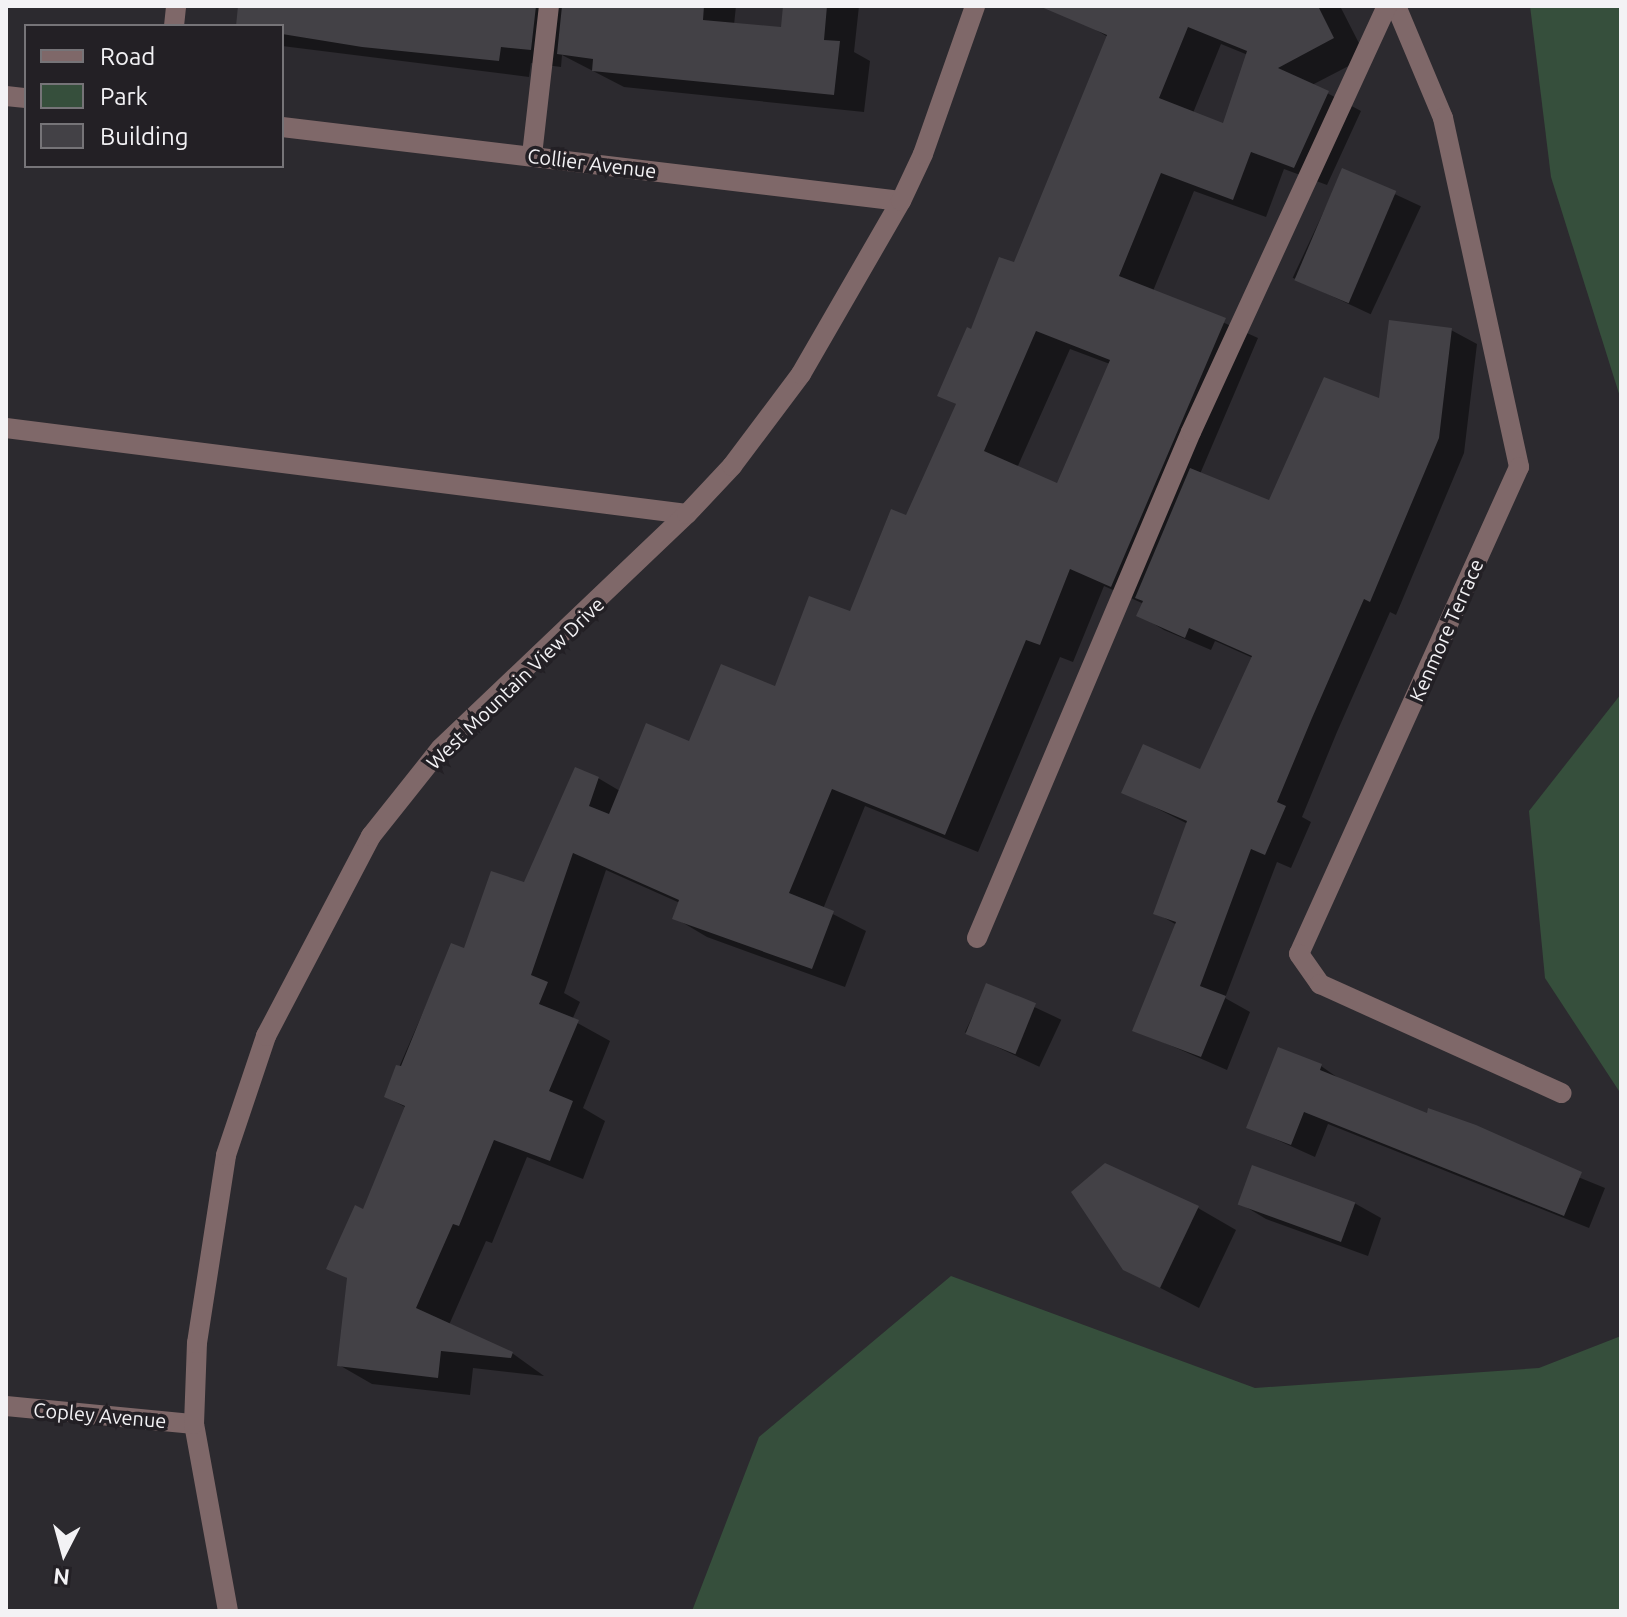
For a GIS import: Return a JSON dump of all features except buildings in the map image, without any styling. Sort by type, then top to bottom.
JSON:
[{"type":"street","points":[[532,155],[549,6]]},
{"type":"street","name":"West Mountain View Drive","points":[[228,1611],[194,1424],[197,1343],[226,1155],[266,1036],[371,836],[441,748],[687,514],[732,466],[801,374],[901,201],[975,6]]},
{"type":"street","points":[[977,938],[1191,432],[1387,6]]},
{"type":"street","name":"Kenmore Terrace","points":[[1396,6],[1443,118],[1519,467],[1299,954],[1320,984],[1561,1093]]},
{"type":"street","name":"Collier Avenue","points":[[284,127],[901,201]]},
{"type":"street","points":[[6,428],[687,514]]},
{"type":"street","name":"Copley Avenue","points":[[6,1406],[194,1424]]},
{"type":"green space","points":[[1530,6],[1621,6],[1621,400],[1551,177]]},
{"type":"green space","points":[[1621,694],[1621,1094],[1545,978],[1529,811]]},
{"type":"green space","points":[[951,1276],[1255,1388],[1539,1368],[1621,1336],[1621,1611],[692,1611],[759,1437]]}]
